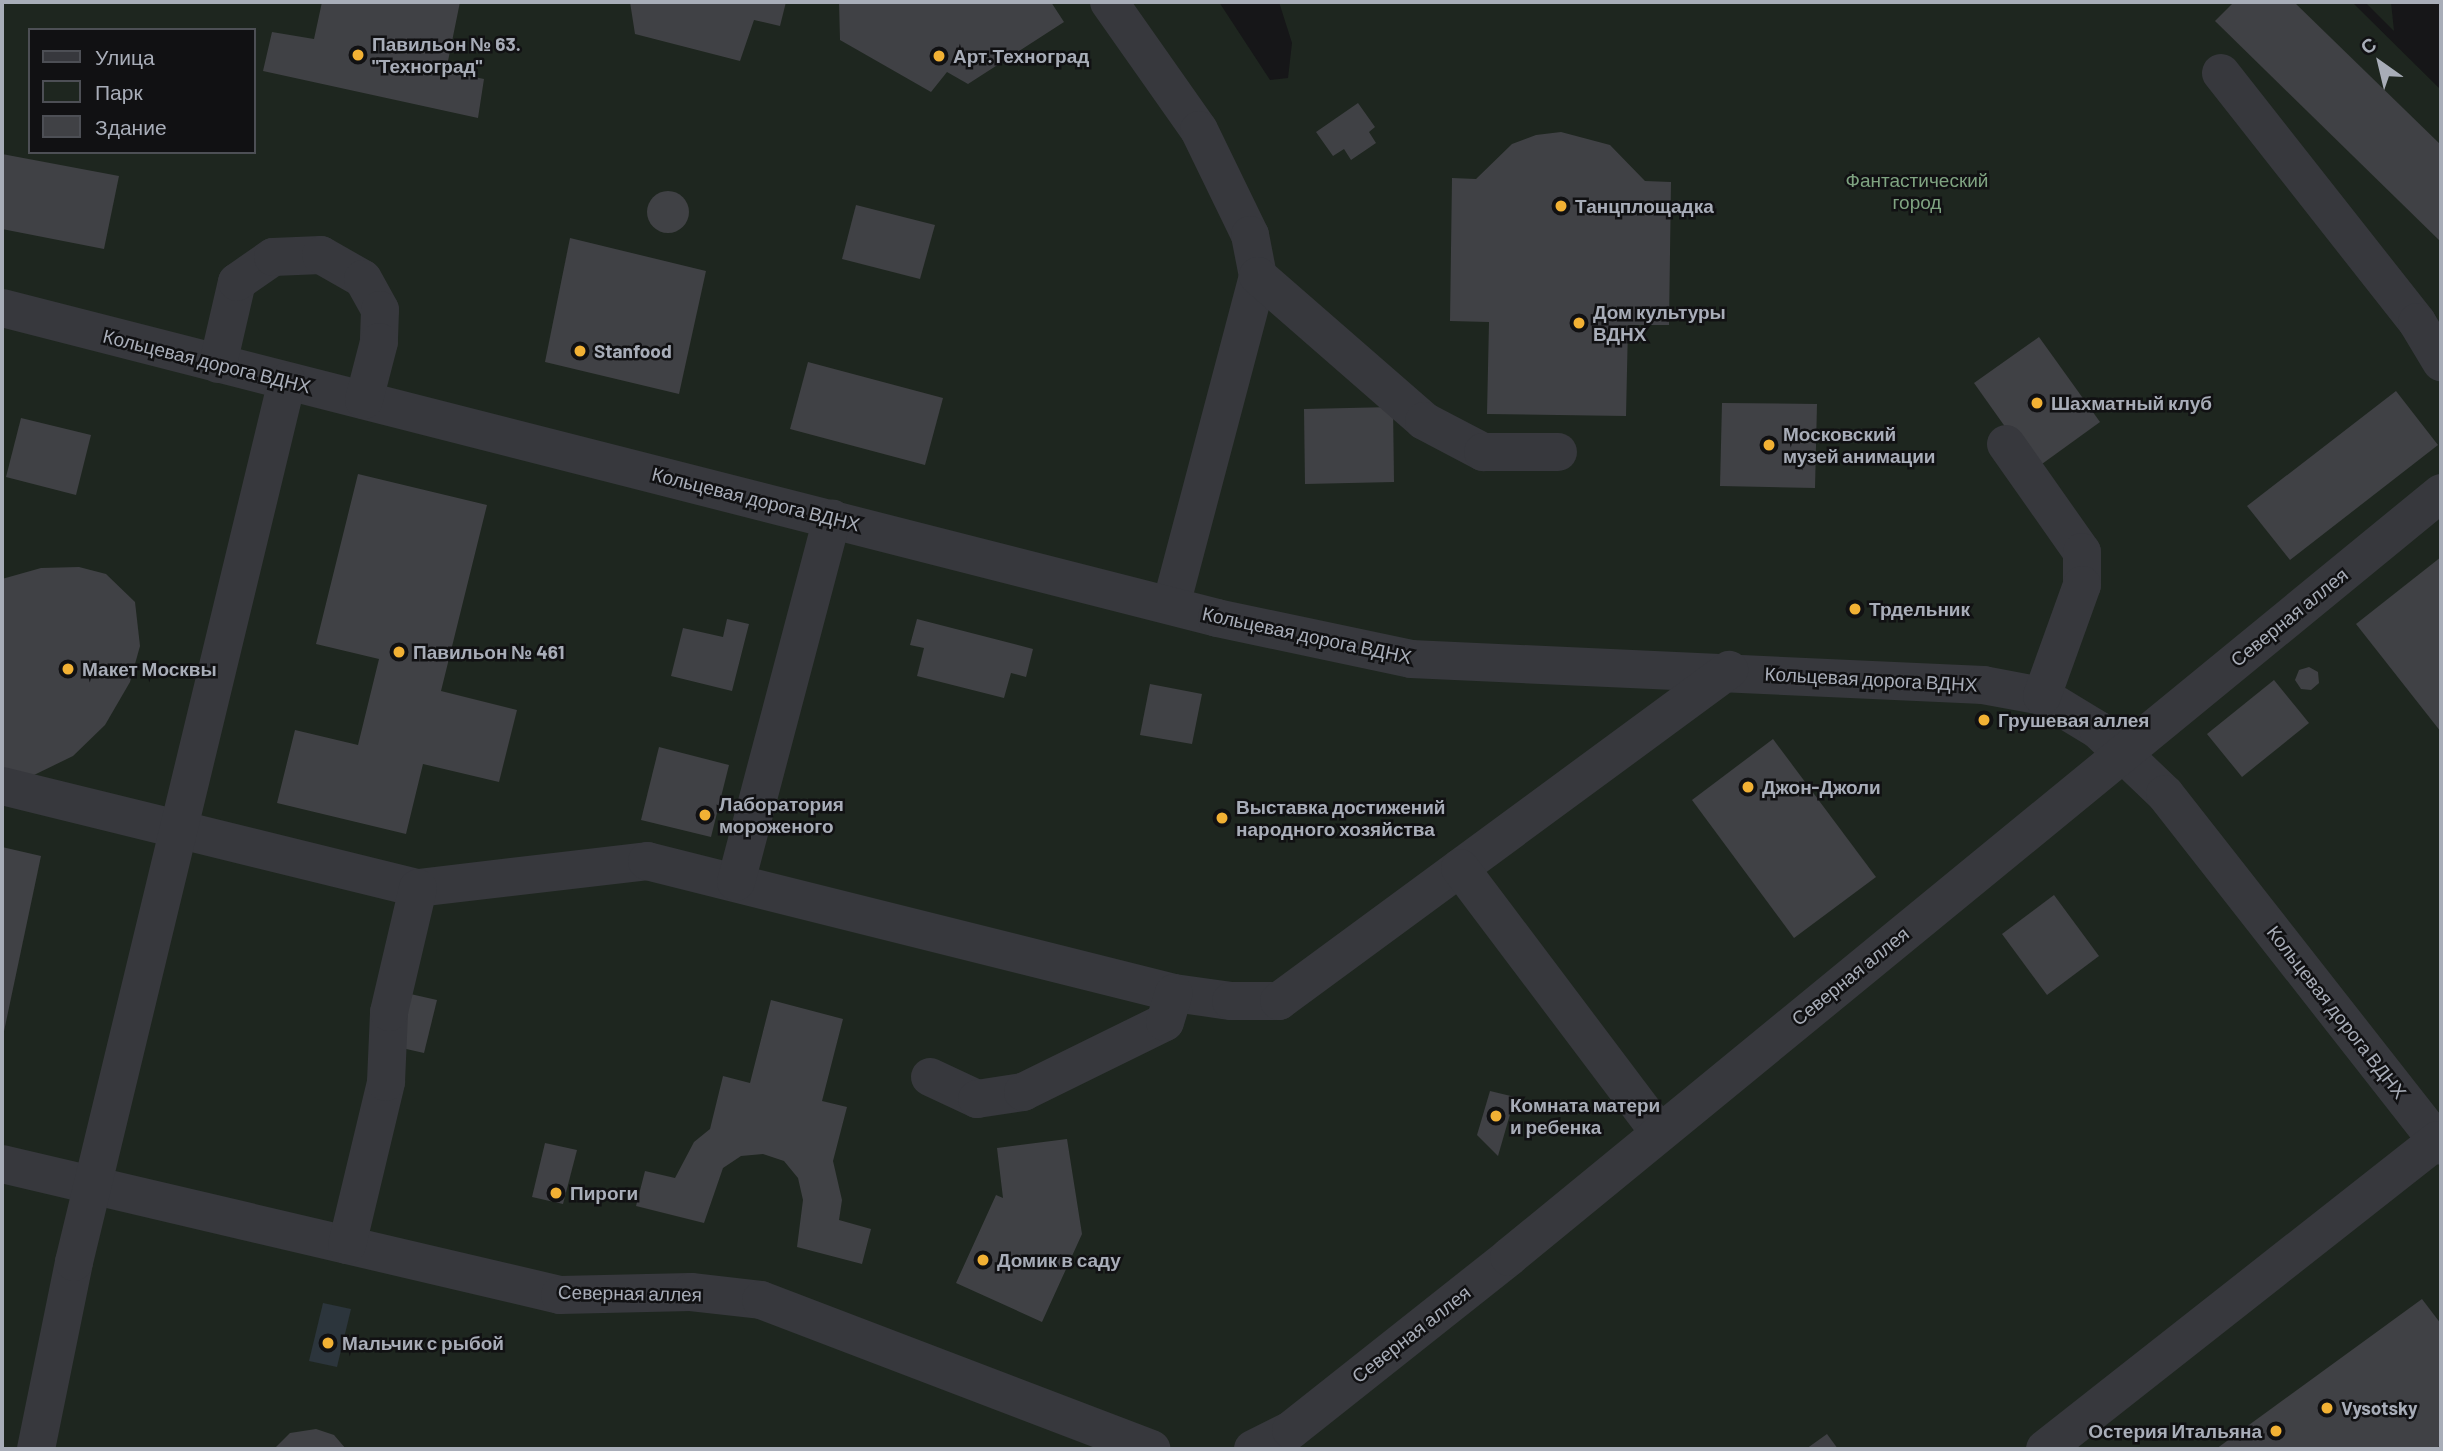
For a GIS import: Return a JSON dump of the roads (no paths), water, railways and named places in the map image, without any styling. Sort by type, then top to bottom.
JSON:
[{"type":"street","points":[[1109,2],[1199,130],[1250,235],[1258,276],[1171,605]]},
{"type":"street","points":[[2221,73],[2417,322],[2441,362]]},
{"type":"street","points":[[218,364],[237,282],[273,257],[321,255],[363,279],[380,310],[379,342],[364,400]]},
{"type":"street","points":[[1258,276],[1424,421],[1483,452],[1558,452]]},
{"type":"street","name":"Кольцевая дорога ВДНХ","points":[[2,308],[1171,605],[1411,659],[1730,670],[1983,685],[2042,695],[2124,751],[2165,794],[2437,1134]]},
{"type":"street","points":[[36,1449],[93,1185],[181,831],[287,381]]},
{"type":"street","points":[[2006,444],[2082,552],[2082,585],[2042,695]]},
{"type":"street","name":"Северная аллея","points":[[1253,1449],[1301,1422],[2124,751],[2439,500]]},
{"type":"street","points":[[736,881],[832,518]]},
{"type":"street","points":[[2,786],[418,888],[647,861],[736,881],[1174,993],[1231,1001],[1279,1000],[1730,670]]},
{"type":"street","points":[[1460,868],[1658,1132]]},
{"type":"street","points":[[347,1245],[386,1082],[389,1012],[418,888]]},
{"type":"street","points":[[930,1077],[977,1099],[1023,1093],[1165,1021],[1174,993]]},
{"type":"street","points":[[2045,1449],[2437,1134]]},
{"type":"street","name":"Северная аллея","points":[[2,1164],[560,1295],[691,1292],[761,1300],[1152,1449]]},
{"type":"place","name":"Павильон № 63. \"Техноград\"","points":[[358,55]]},
{"type":"place","name":"Арт.Техноград","points":[[939,56]]},
{"type":"place","name":"Танцплощадка","points":[[1561,206]]},
{"type":"place","name":"Дом культуры ВДНХ","points":[[1579,323]]},
{"type":"place","name":"Stanfood","points":[[580,351]]},
{"type":"place","name":"Шахматный клуб","points":[[2037,403]]},
{"type":"place","name":"Московский музей анимации","points":[[1769,445]]},
{"type":"place","name":"Трдельник","points":[[1855,609]]},
{"type":"place","name":"Павильон № 461","points":[[399,652]]},
{"type":"place","name":"Макет Москвы","points":[[68,669]]},
{"type":"place","name":"Грушевая аллея","points":[[1984,720]]},
{"type":"place","name":"Джон-Джоли","points":[[1748,787]]},
{"type":"place","name":"Лаборатория мороженого","points":[[705,815]]},
{"type":"place","name":"Выставка достижений народного хозяйства","points":[[1222,818]]},
{"type":"place","name":"Комната матери и ребенка","points":[[1496,1116]]},
{"type":"place","name":"Пироги","points":[[556,1193]]},
{"type":"place","name":"Домик в саду","points":[[983,1260]]},
{"type":"place","name":"Мальчик с рыбой","points":[[328,1343]]},
{"type":"place","name":"Vysotsky","points":[[2327,1408]]},
{"type":"place","name":"Остерия Итальяна","points":[[2276,1431]]},
{"type":"park label","name":"Фантастический город","points":[[1917,191]]}]
